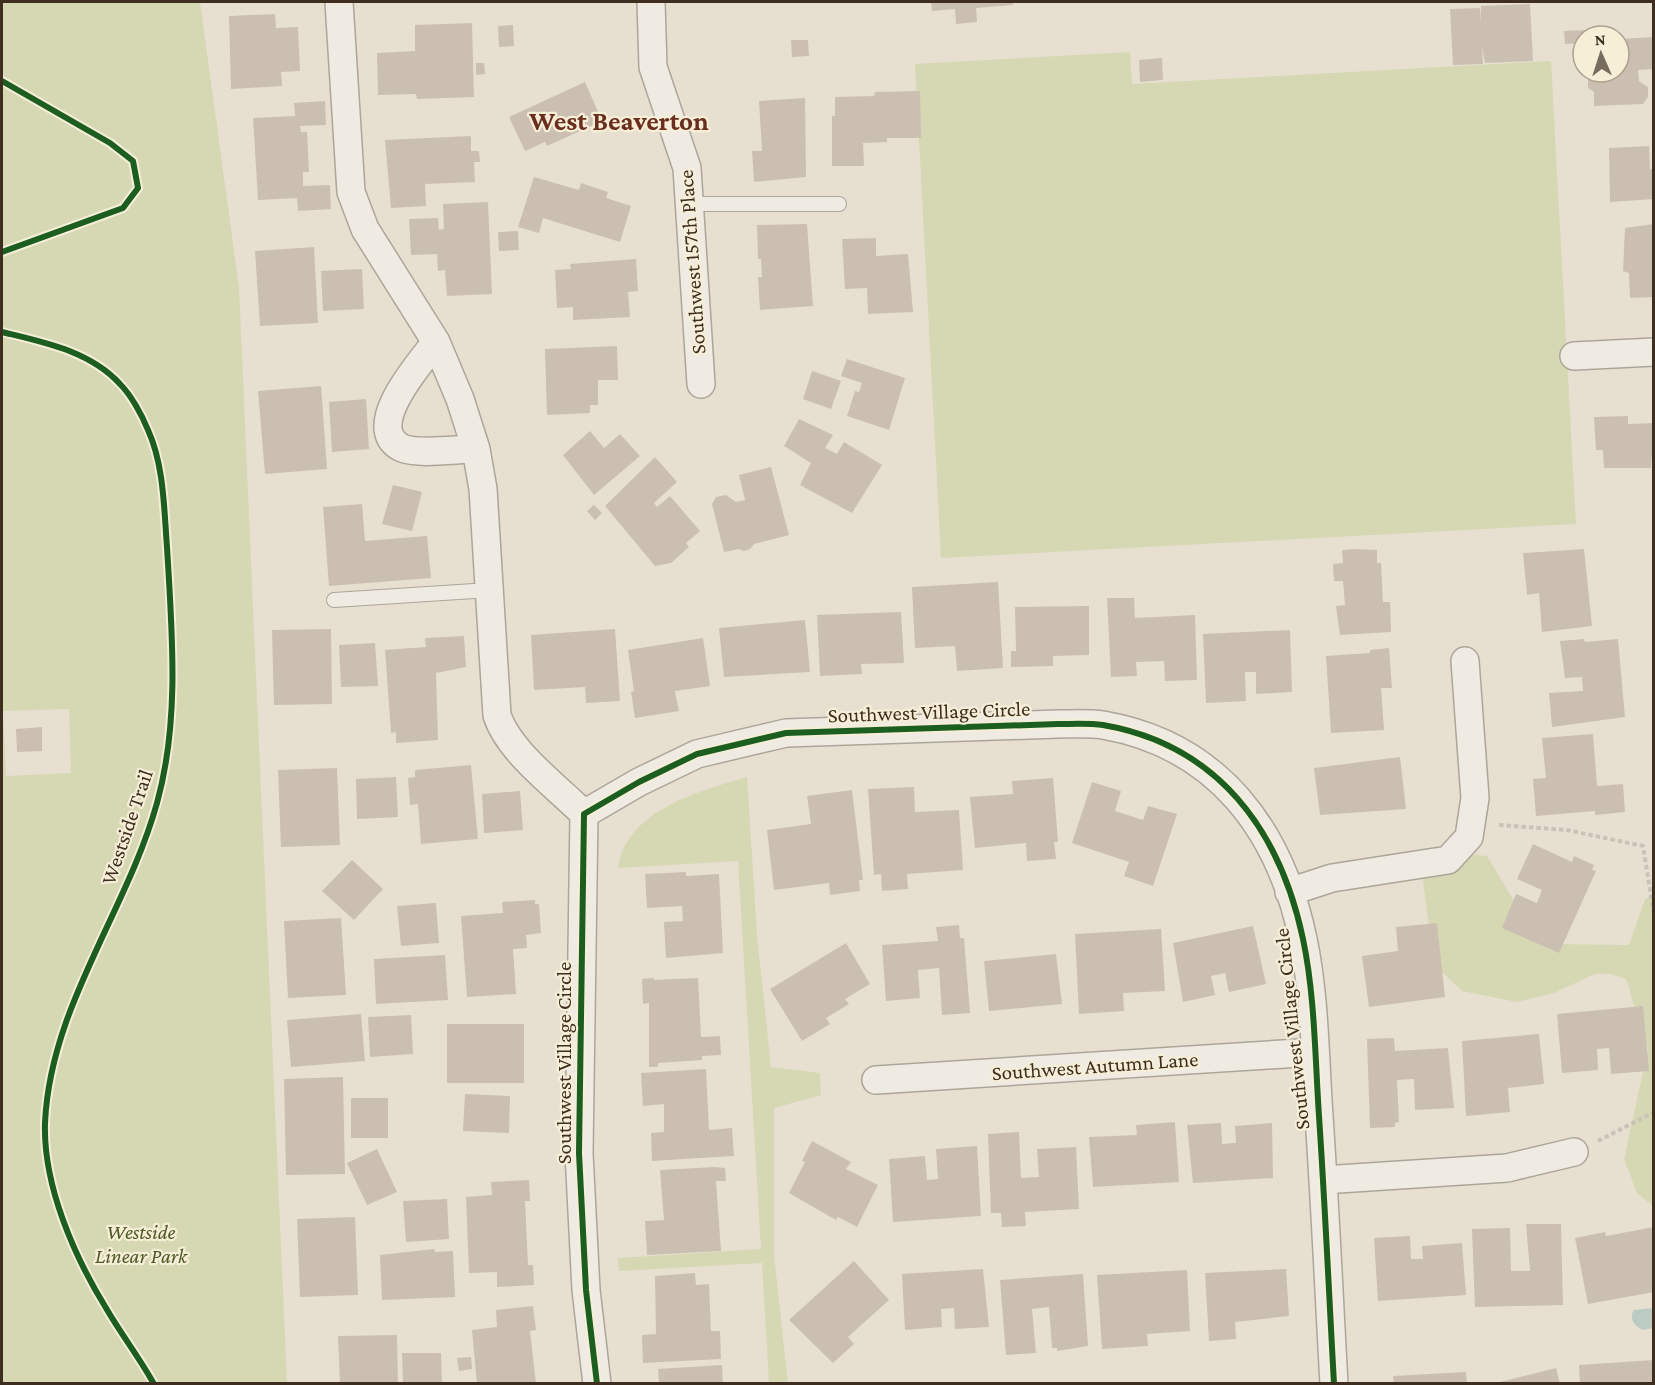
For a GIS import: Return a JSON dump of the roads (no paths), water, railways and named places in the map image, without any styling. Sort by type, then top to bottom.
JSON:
[{"type":"street","points":[[339,2],[351,192],[365,229],[436,342],[460,399],[476,449],[483,489],[494,698],[502,729],[514,745],[584,814]]},
{"type":"street","name":"Southwest 157th Place","points":[[651,2],[653,67],[687,168],[701,384]]},
{"type":"street","points":[[436,342],[393,402],[389,429],[395,442],[403,448],[428,451],[476,449]]},
{"type":"street","points":[[1574,356],[1653,352]]},
{"type":"street","points":[[1289,892],[1332,878],[1448,860],[1469,837],[1475,798],[1465,661]]},
{"type":"street","name":"Southwest Village Circle","points":[[597,1383],[586,1290],[579,1153],[584,814],[639,782],[697,754],[786,733],[1058,724],[1101,725],[1145,735],[1203,764],[1222,782],[1259,826],[1279,861],[1303,940],[1315,1052],[1334,1383]]},
{"type":"street","name":"Southwest Autumn Lane","points":[[876,1080],[1315,1052]]},
{"type":"street","points":[[1323,1180],[1507,1168],[1574,1152]]},
{"type":"lane","points":[[690,204],[839,204]]},
{"type":"lane","points":[[334,600],[490,590]]},
{"type":"district","name":"West Beaverton","points":[[619,121]]},
{"type":"park label","name":"Westside Linear Park","points":[[141,1244]]}]
